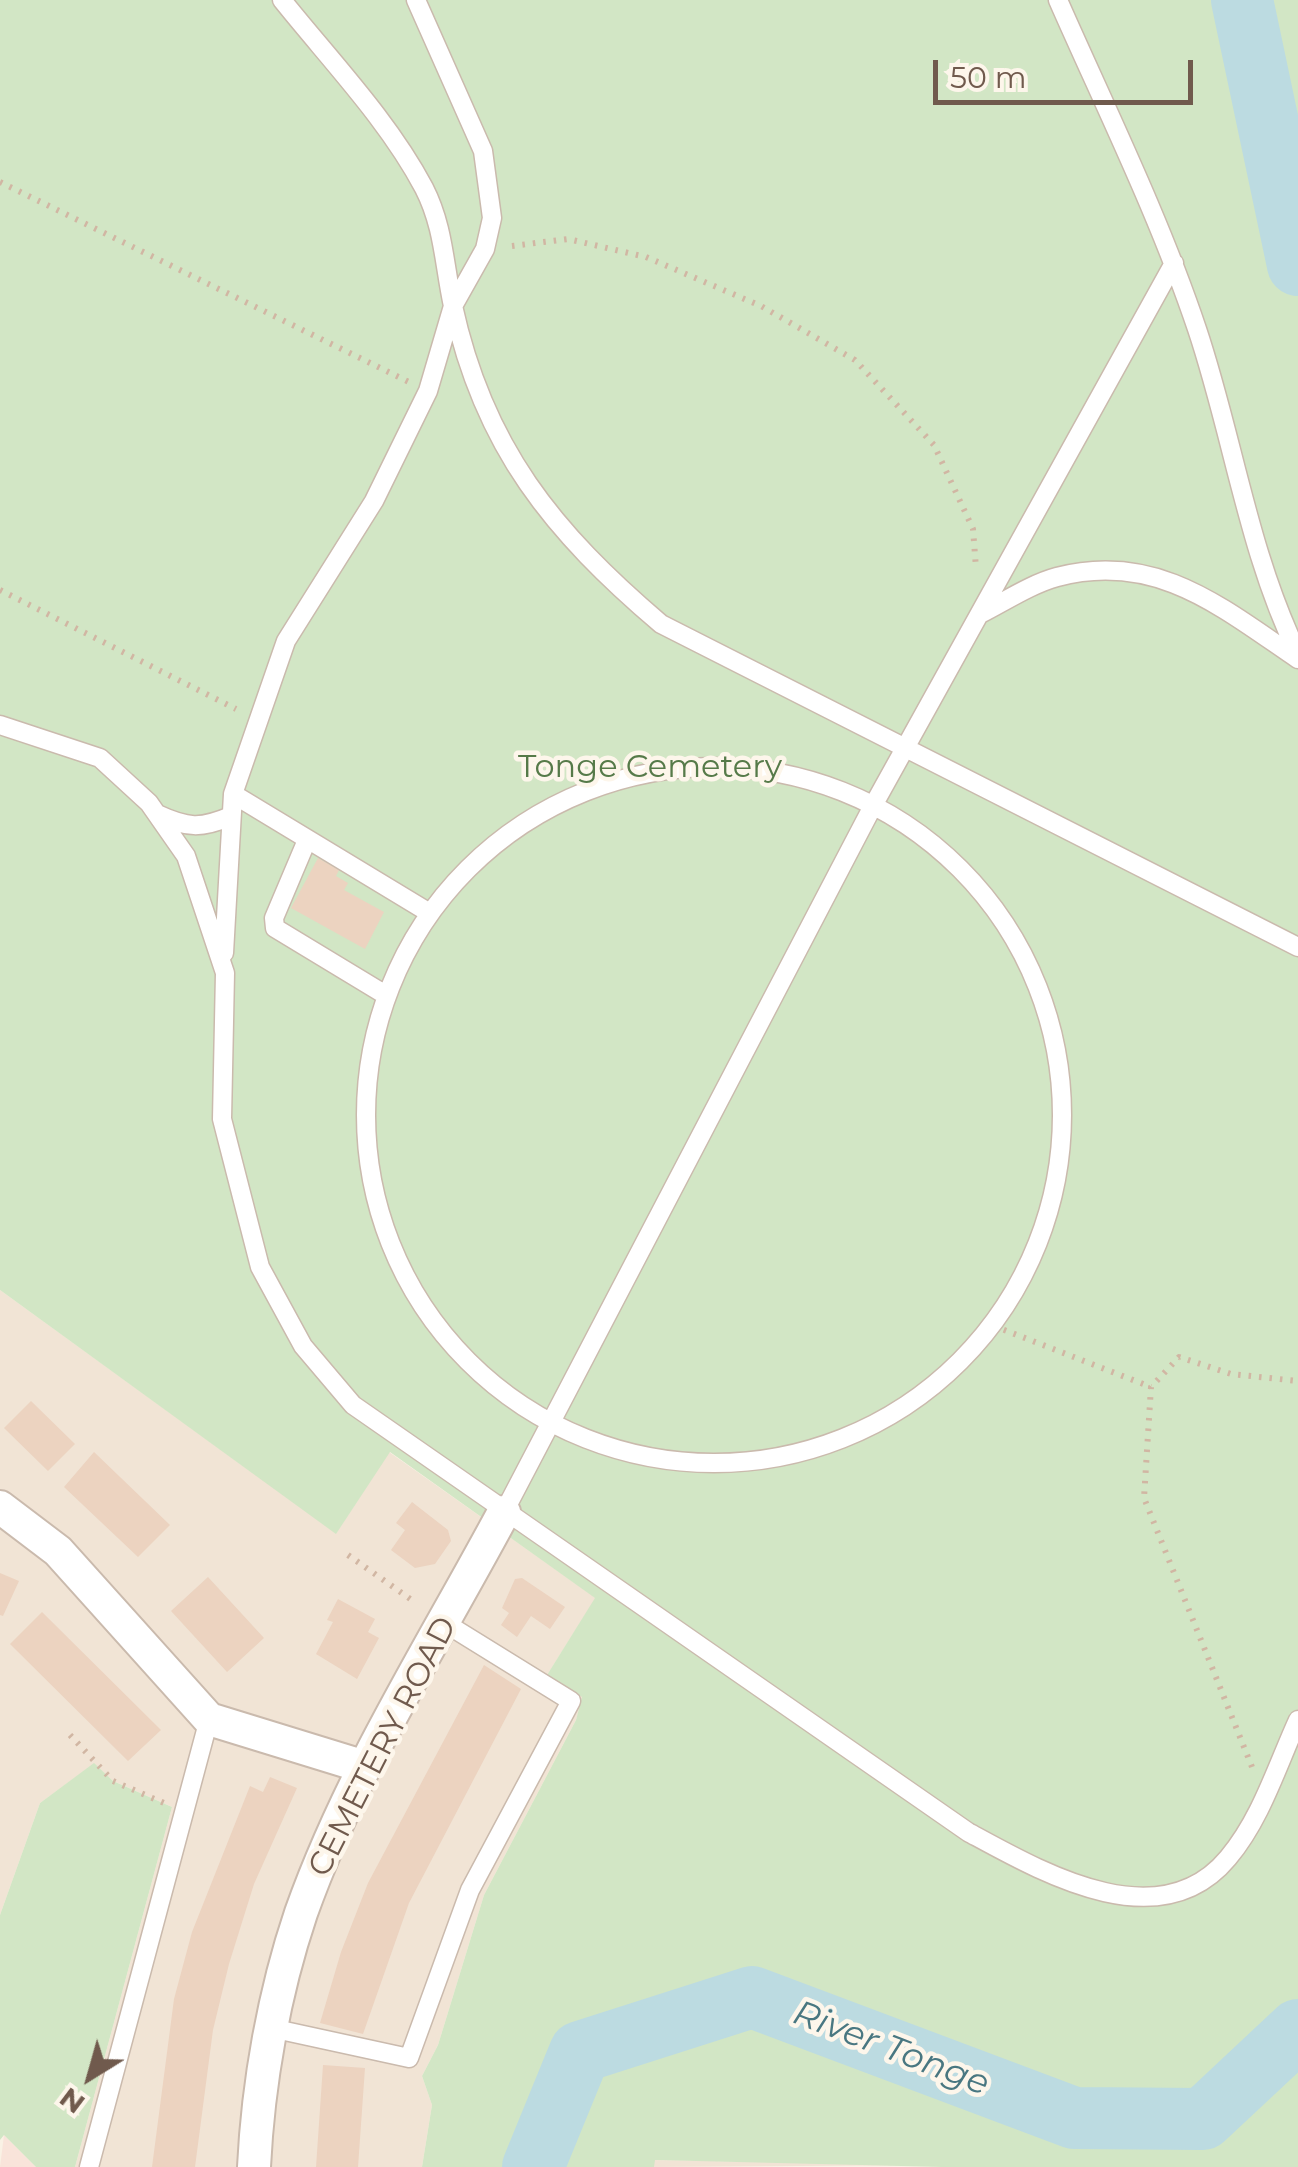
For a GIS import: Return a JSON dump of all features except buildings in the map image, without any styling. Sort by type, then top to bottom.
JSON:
[{"type":"street","points":[[0,1507],[58,1551],[209,1719],[365,1767]]},
{"type":"street","name":"CEMETERY ROAD","points":[[254,2167],[271,2028],[302,1913],[365,1767],[504,1512]]},
{"type":"lane","points":[[282,0],[387,131],[425,189],[446,246],[453,306],[486,410],[531,492],[592,566],[661,624],[1298,947]]},
{"type":"lane","points":[[416,0],[483,151],[492,218],[485,250],[453,306],[428,391],[374,500],[286,641],[232,794],[222,1119],[260,1266],[303,1346],[353,1406],[968,1832],[1054,1879],[1131,1896],[1163,1895],[1194,1884],[1226,1861],[1249,1828],[1298,1720]]},
{"type":"lane","points":[[1058,0],[1174,263],[1198,333],[1274,606],[1298,657]]},
{"type":"lane","points":[[504,1512],[874,804],[1174,263]]},
{"type":"lane","points":[[980,614],[1054,577],[1096,570],[1149,573],[1205,595],[1298,657]]},
{"type":"lane","points":[[0,725],[100,758],[156,814],[186,856],[225,973]]},
{"type":"lane","points":[[680,766],[780,772],[874,804],[956,863],[1019,943],[1056,1037],[1064,1138],[1043,1237],[994,1326],[924,1396],[838,1444],[741,1464],[642,1458],[549,1424],[468,1365],[408,1286],[372,1192],[364,1092],[384,994],[428,912],[496,840],[583,790],[680,766]]},
{"type":"lane","points":[[232,794],[428,912]]},
{"type":"lane","points":[[156,814],[186,827],[204,828],[231,816]]},
{"type":"lane","points":[[308,840],[274,918],[276,928],[384,994]]},
{"type":"lane","points":[[271,2028],[409,2058],[470,1890],[572,1701],[445,1623]]},
{"type":"lane","points":[[89,2167],[209,1719]]},
{"type":"path","points":[[0,182],[428,391]]},
{"type":"path","points":[[485,250],[568,239],[646,257],[761,306],[855,360],[934,444],[973,528],[980,614]]},
{"type":"path","points":[[0,590],[235,707],[251,737]]},
{"type":"path","points":[[994,1326],[1151,1387]]},
{"type":"path","points":[[1264,1795],[1144,1498],[1144,1444],[1151,1387],[1179,1358],[1231,1374],[1298,1382]]},
{"type":"path","points":[[348,1555],[445,1623]]},
{"type":"path","points":[[70,1734],[113,1781],[185,1810]]},
{"type":"shaded area","points":[[0,1290],[336,1533],[389,1452],[596,1598],[547,1675],[583,1697],[576,1720],[484,1895],[438,2045],[422,2076],[432,2105],[422,2167],[75,2167],[172,1807],[113,1781],[94,1764],[40,1803],[0,1915]]},
{"type":"shaded area","points":[[4,2135],[36,2167],[0,2167]]},
{"type":"shaded area","points":[[654,2160],[942,2165],[654,2167]]},
{"type":"green space","name":"Tonge Cemetery","points":[[0,0],[1298,0],[1298,2167],[942,2167],[655,2160],[654,2167],[422,2167],[432,2105],[422,2076],[438,2045],[484,1895],[576,1720],[582,1697],[547,1675],[595,1598],[390,1452],[336,1534],[0,1290]]},
{"type":"green space","points":[[94,1763],[113,1781],[172,1807],[75,2167],[36,2167],[4,2135],[0,2140],[0,1915],[40,1803]]},
{"type":"waterway","name":"River Tonge","points":[[1242,0],[1298,265]]},
{"type":"waterway","name":"River Tonge","points":[[533,2167],[580,2052],[752,1997],[1074,2118],[1203,2119],[1298,2030]]}]
